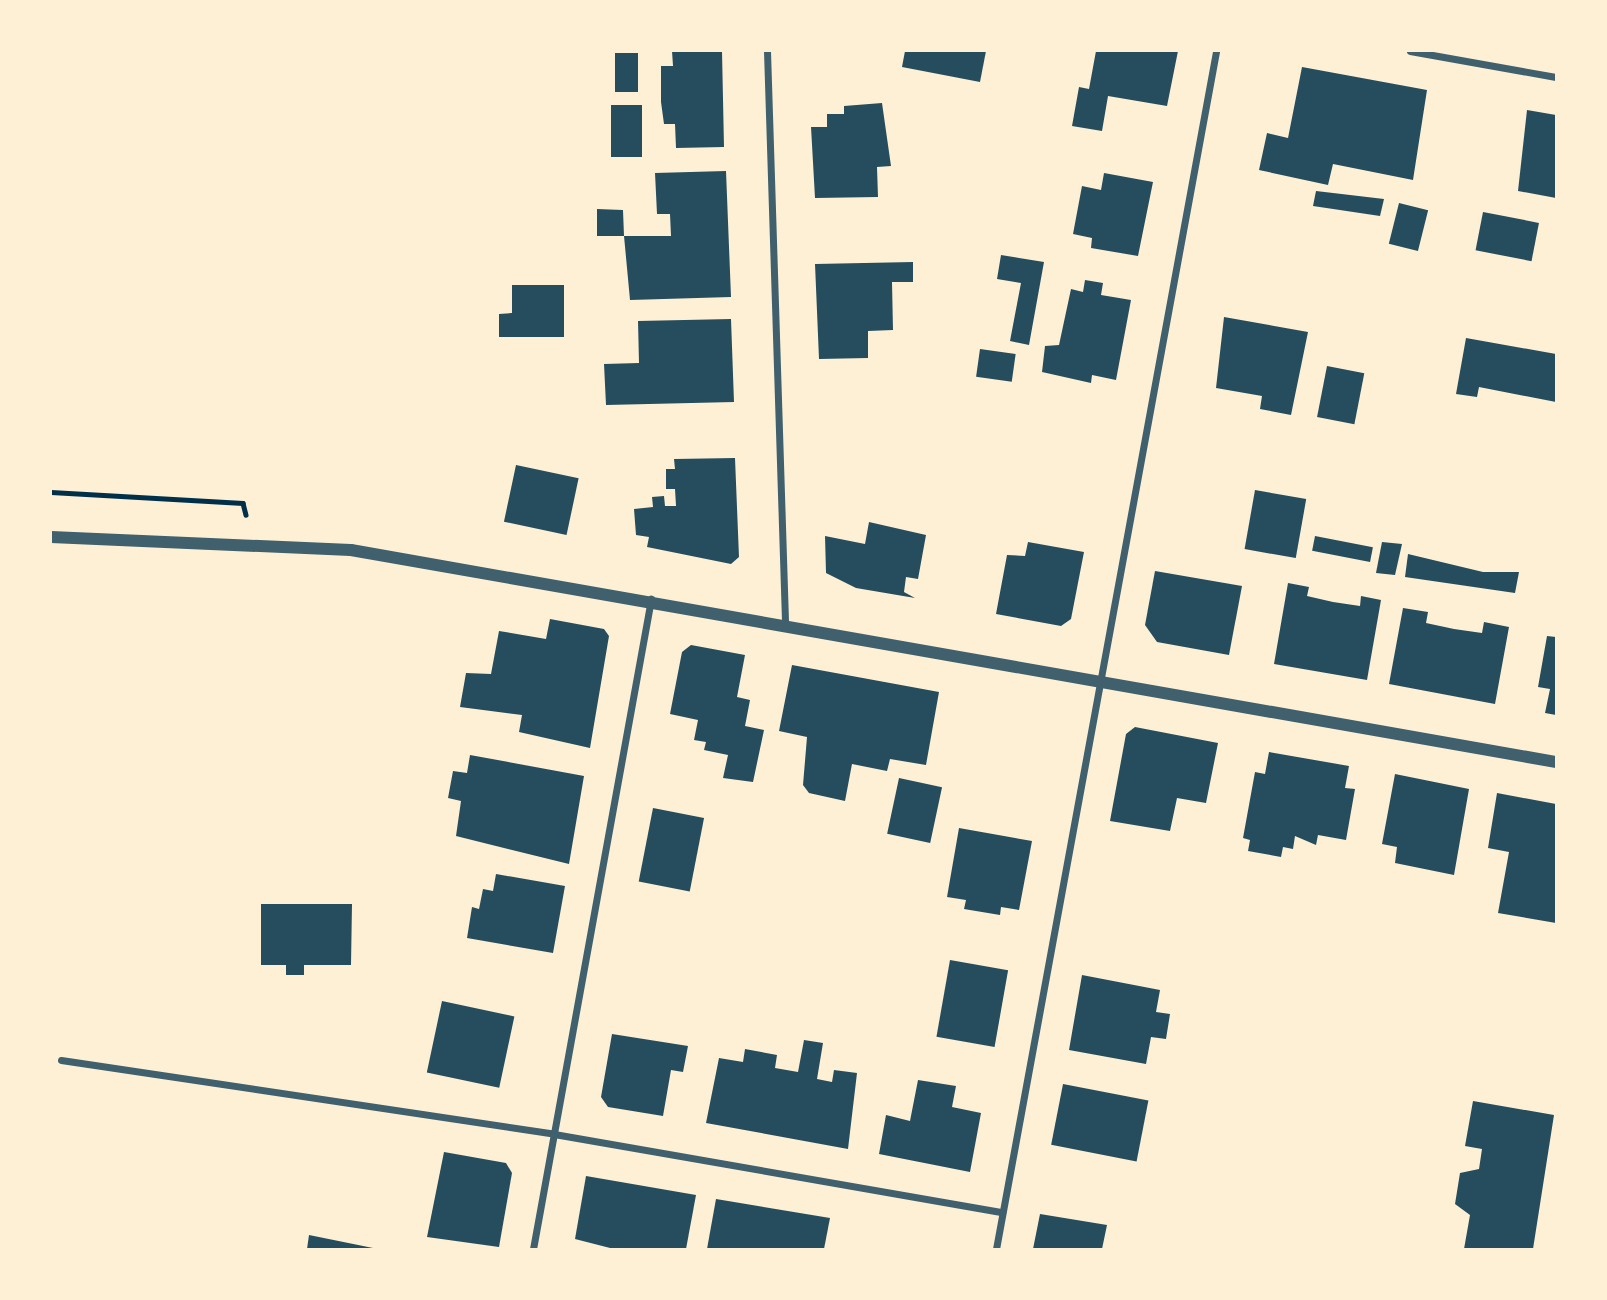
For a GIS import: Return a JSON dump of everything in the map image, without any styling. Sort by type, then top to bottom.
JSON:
[{"type":"street","points":[[767,51],[785,622]]},
{"type":"street","points":[[996,1249],[1103,679],[1216,51]]},
{"type":"street","points":[[1410,51],[1556,77]]},
{"type":"street","points":[[51,537],[351,550],[785,622],[1556,762]]},
{"type":"street","points":[[533,1249],[651,599]]},
{"type":"street","points":[[61,1060],[554,1134],[1002,1212]]},
{"type":"path","points":[[51,492],[243,503],[254,546]]},
{"type":"building","points":[[672,51],[722,51],[724,147],[676,148],[675,124],[664,124],[661,102],[661,66],[673,66]]},
{"type":"building","points":[[905,51],[986,51],[980,82],[902,67]]},
{"type":"building","points":[[1096,51],[1178,51],[1167,106],[1108,96],[1102,131],[1072,126],[1079,87],[1089,89]]},
{"type":"building","points":[[615,53],[638,53],[638,92],[615,92]]},
{"type":"building","points":[[1302,67],[1427,90],[1413,180],[1333,164],[1328,185],[1259,170],[1267,133],[1288,138]]},
{"type":"building","points":[[882,103],[891,166],[877,167],[878,197],[815,198],[811,127],[827,127],[827,114],[844,114],[844,106]]},
{"type":"building","points":[[611,105],[642,105],[642,157],[611,157]]},
{"type":"building","points":[[1527,110],[1556,115],[1556,198],[1518,191]]},
{"type":"building","points":[[726,171],[731,297],[630,300],[624,236],[671,236],[670,214],[657,214],[655,173]]},
{"type":"building","points":[[1104,173],[1153,182],[1138,256],[1091,248],[1092,238],[1073,234],[1082,186],[1101,190]]},
{"type":"building","points":[[1316,191],[1384,199],[1380,216],[1313,206]]},
{"type":"building","points":[[1399,203],[1428,210],[1418,251],[1389,244]]},
{"type":"building","points":[[597,209],[623,210],[624,236],[597,236]]},
{"type":"building","points":[[1483,212],[1539,223],[1532,261],[1476,250]]},
{"type":"building","points":[[1001,255],[1044,262],[1029,345],[1010,341],[1021,283],[997,279]]},
{"type":"building","points":[[913,262],[913,282],[892,282],[893,330],[868,331],[868,358],[819,359],[815,264]]},
{"type":"building","points":[[1085,280],[1103,283],[1101,295],[1131,300],[1116,380],[1092,375],[1091,383],[1042,372],[1045,346],[1059,345],[1071,289],[1083,292]]},
{"type":"building","points":[[512,285],[564,285],[564,337],[499,337],[499,314],[512,313]]},
{"type":"building","points":[[1224,317],[1308,332],[1291,415],[1260,409],[1262,396],[1216,388]]},
{"type":"building","points":[[731,319],[734,402],[606,405],[604,364],[639,363],[638,321]]},
{"type":"building","points":[[1466,338],[1556,354],[1556,402],[1479,387],[1477,397],[1456,394]]},
{"type":"building","points":[[980,349],[1016,354],[1012,382],[976,377]]},
{"type":"building","points":[[1327,366],[1364,373],[1354,424],[1317,417]]},
{"type":"building","points":[[735,458],[739,557],[731,564],[647,547],[649,537],[636,535],[634,509],[653,507],[652,497],[664,496],[665,506],[676,506],[675,489],[666,489],[666,469],[675,469],[674,459]]},
{"type":"building","points":[[516,465],[579,478],[567,535],[504,522]]},
{"type":"building","points":[[1255,490],[1306,499],[1296,558],[1245,549]]},
{"type":"building","points":[[869,522],[926,535],[918,579],[906,577],[904,592],[915,598],[856,588],[826,573],[825,536],[865,544]]},
{"type":"building","points":[[1315,536],[1373,547],[1370,562],[1312,551]]},
{"type":"building","points":[[1028,542],[1084,552],[1071,619],[1061,626],[996,614],[1007,555],[1025,556]]},
{"type":"building","points":[[1382,542],[1402,544],[1395,575],[1376,573]]},
{"type":"building","points":[[1408,554],[1483,572],[1519,572],[1515,593],[1405,577]]},
{"type":"building","points":[[1155,571],[1242,586],[1229,655],[1157,642],[1145,625]]},
{"type":"building","points":[[1288,583],[1309,587],[1307,596],[1333,602],[1360,606],[1361,596],[1381,600],[1367,680],[1274,664]]},
{"type":"building","points":[[1403,608],[1428,612],[1426,623],[1454,629],[1482,633],[1484,622],[1509,627],[1495,704],[1389,684]]},
{"type":"building","points":[[550,619],[604,629],[609,636],[590,748],[519,732],[522,715],[460,707],[466,673],[491,674],[499,631],[546,639]]},
{"type":"building","points":[[1547,636],[1556,637],[1556,715],[1545,713],[1550,689],[1538,687]]},
{"type":"building","points":[[691,645],[745,655],[737,697],[750,700],[745,726],[764,730],[753,782],[723,778],[728,755],[704,750],[706,742],[694,740],[698,720],[670,714],[682,652]]},
{"type":"building","points":[[792,665],[939,692],[926,765],[890,759],[887,771],[852,764],[845,801],[809,793],[803,785],[807,737],[779,731]]},
{"type":"building","points":[[1135,727],[1218,743],[1206,803],[1177,798],[1170,831],[1110,821],[1126,734]]},
{"type":"building","points":[[1269,752],[1349,766],[1345,788],[1355,789],[1346,840],[1318,835],[1316,845],[1295,836],[1293,849],[1283,847],[1281,857],[1248,851],[1250,840],[1243,838],[1255,772],[1265,774]]},
{"type":"building","points":[[470,755],[584,776],[569,864],[456,836],[461,801],[448,798],[453,771],[467,773]]},
{"type":"building","points":[[1395,774],[1469,789],[1454,875],[1395,863],[1397,847],[1382,844]]},
{"type":"building","points":[[899,778],[942,787],[930,843],[887,834]]},
{"type":"building","points":[[1497,793],[1556,804],[1556,923],[1498,913],[1509,852],[1488,848]]},
{"type":"building","points":[[653,808],[704,818],[690,892],[639,882]]},
{"type":"building","points":[[959,828],[1032,841],[1019,910],[1001,907],[1000,915],[964,909],[966,900],[947,897]]},
{"type":"building","points":[[496,874],[565,886],[553,953],[467,938],[472,907],[479,909],[483,889],[493,891]]},
{"type":"building","points":[[261,904],[352,904],[351,965],[304,965],[304,975],[286,975],[286,965],[261,965]]},
{"type":"building","points":[[950,960],[1008,970],[995,1047],[936,1037]]},
{"type":"building","points":[[1082,975],[1160,990],[1156,1012],[1170,1014],[1166,1039],[1151,1037],[1146,1064],[1069,1050]]},
{"type":"building","points":[[442,1001],[514,1016],[499,1088],[427,1072]]},
{"type":"building","points":[[612,1034],[688,1046],[683,1072],[671,1070],[663,1116],[608,1107],[601,1097]]},
{"type":"building","points":[[804,1040],[823,1043],[817,1079],[832,1082],[834,1070],[857,1073],[848,1149],[706,1123],[719,1058],[743,1062],[745,1049],[777,1055],[775,1068],[798,1072]]},
{"type":"building","points":[[918,1080],[956,1086],[952,1107],[981,1113],[970,1172],[879,1154],[886,1115],[910,1121]]},
{"type":"building","points":[[1063,1084],[1148,1101],[1137,1161],[1051,1145]]},
{"type":"building","points":[[1473,1101],[1554,1115],[1533,1249],[1464,1249],[1470,1215],[1455,1204],[1460,1173],[1479,1169],[1482,1149],[1465,1146]]},
{"type":"building","points":[[444,1152],[506,1163],[512,1173],[499,1247],[427,1237]]},
{"type":"building","points":[[586,1176],[696,1195],[686,1249],[614,1249],[575,1239]]},
{"type":"building","points":[[716,1199],[830,1218],[824,1249],[707,1249]]},
{"type":"building","points":[[1040,1214],[1107,1225],[1102,1249],[1033,1249]]},
{"type":"building","points":[[309,1235],[373,1248],[373,1249],[307,1249]]}]
